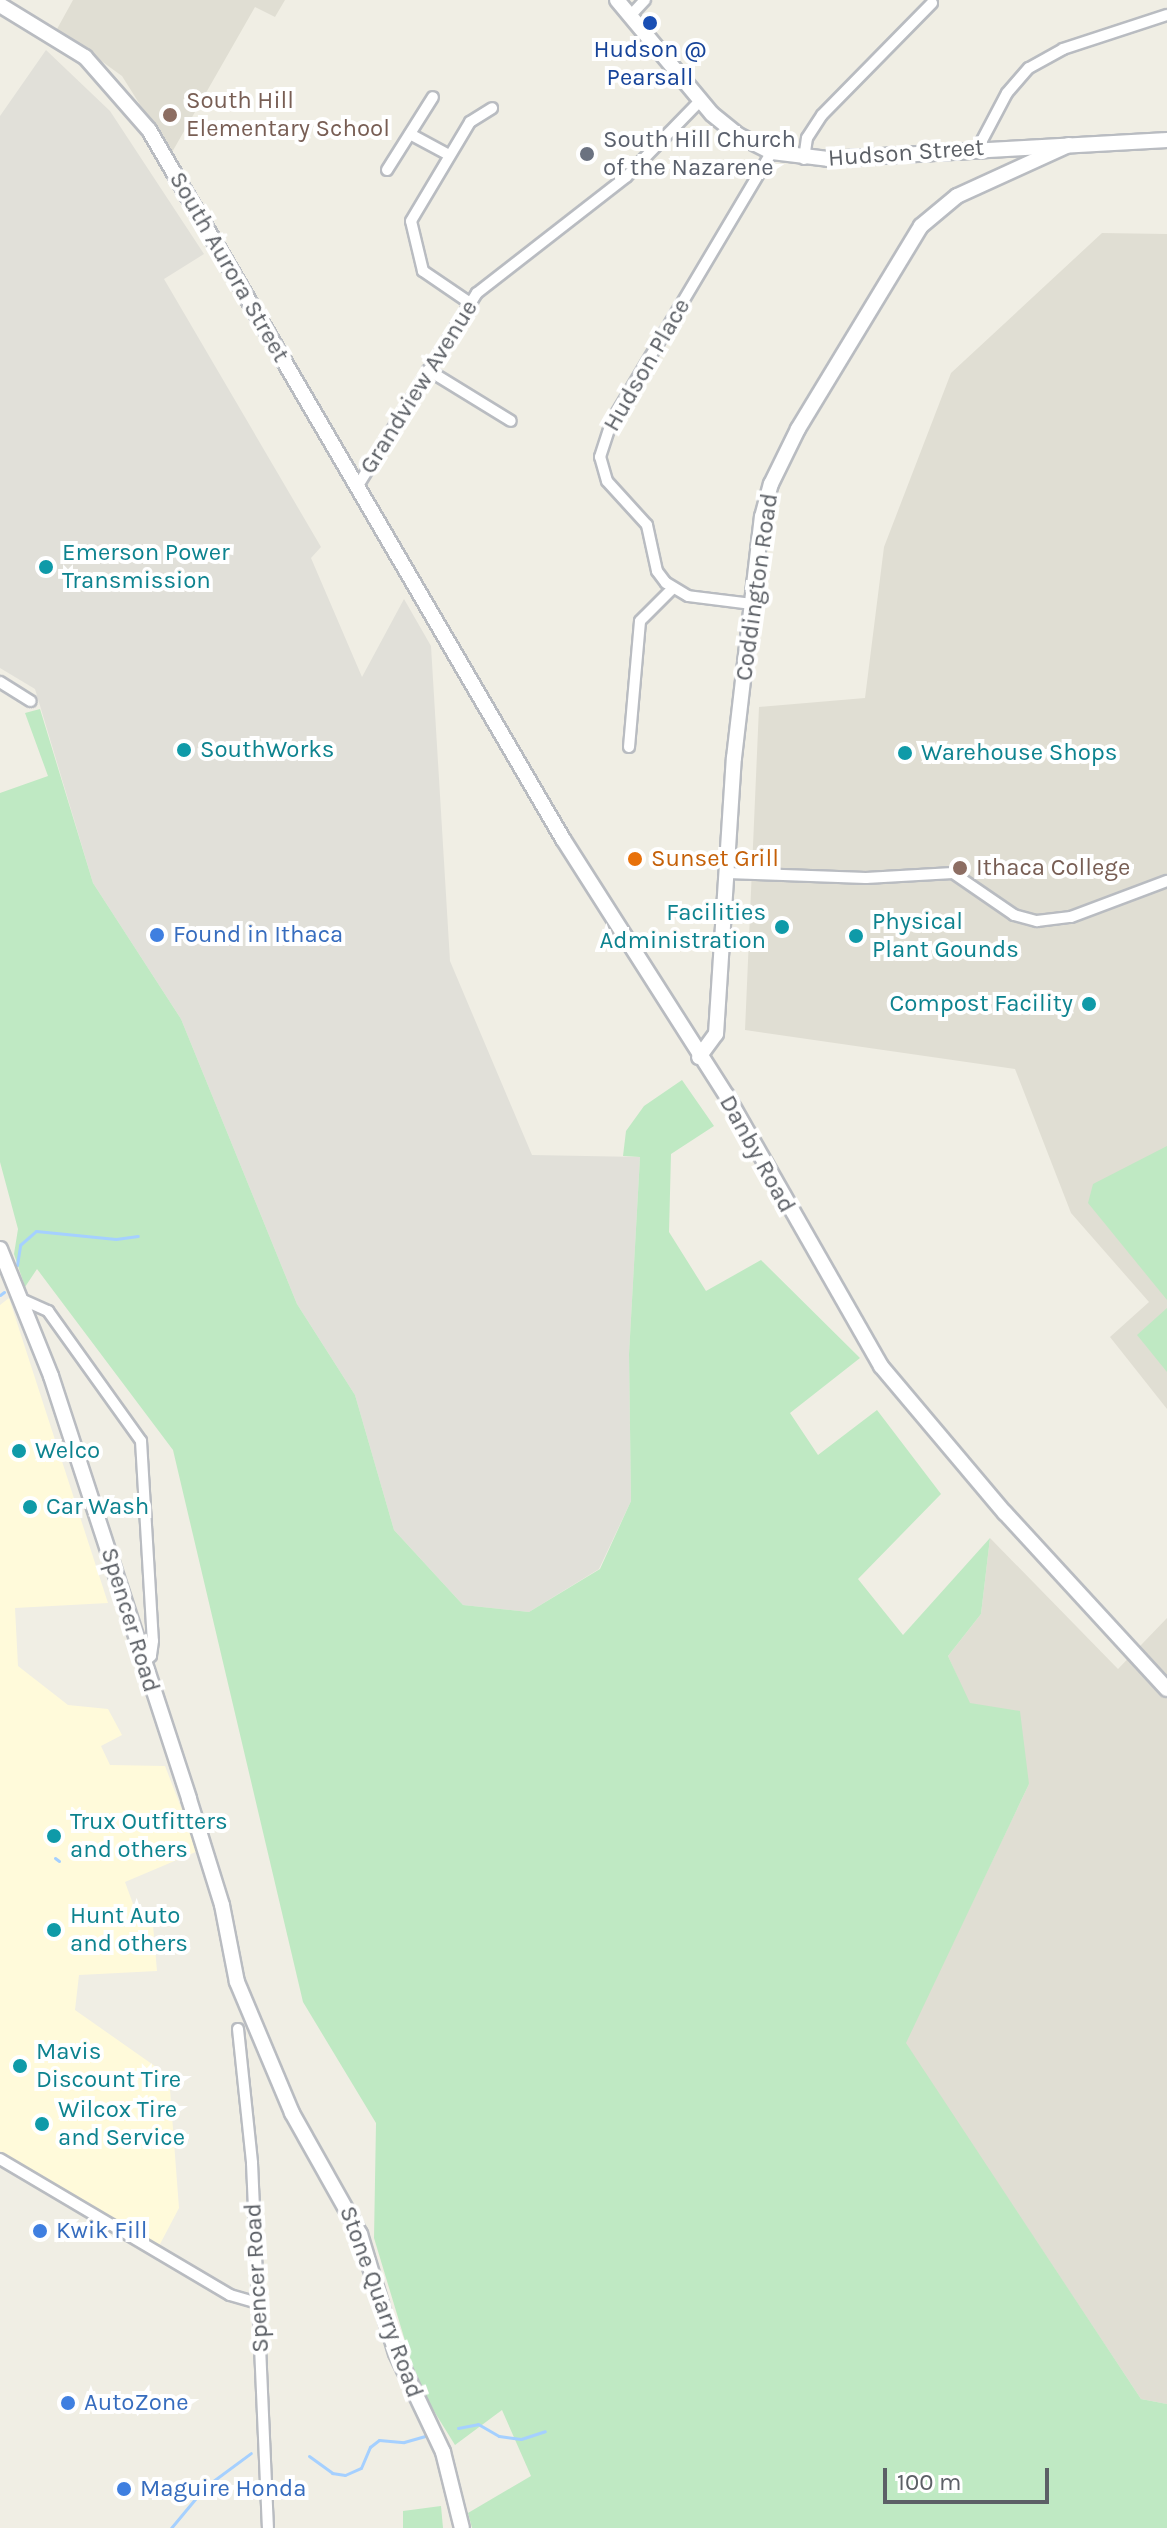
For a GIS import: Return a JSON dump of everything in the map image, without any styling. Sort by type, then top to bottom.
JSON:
[{"type":"street","name":"Hudson Street","points":[[617,0],[700,101],[738,135],[772,152],[804,159],[1069,145]]},
{"type":"street","points":[[630,16],[645,0]]},
{"type":"street","points":[[804,159],[807,138],[822,115],[932,3]]},
{"type":"street","name":"South Aurora Street","points":[[0,5],[85,57],[126,100],[408,574]]},
{"type":"street","points":[[978,148],[1007,93],[1029,68],[1063,49],[1167,15]]},
{"type":"street","points":[[387,170],[433,97]]},
{"type":"street","name":"Grandview Avenue","points":[[357,487],[470,303],[485,286],[626,177],[700,101]]},
{"type":"street","points":[[470,303],[423,271],[411,221],[476,115],[492,108]]},
{"type":"street","points":[[410,134],[449,155]]},
{"type":"street","name":"Coddington Road","points":[[699,1057],[716,1034],[752,604],[762,517],[780,463],[921,226],[957,196],[1069,145],[1167,140]]},
{"type":"street","name":"Hudson Place","points":[[672,589],[657,571],[647,525],[602,472],[601,447],[772,152]]},
{"type":"street","points":[[428,370],[511,421]]},
{"type":"street","name":"Danby Road","points":[[408,574],[699,1057],[727,1096],[881,1366],[1005,1513],[1167,1689]]},
{"type":"street","points":[[629,747],[640,621],[672,589],[752,604]]},
{"type":"street","points":[[0,682],[31,701]]},
{"type":"street","points":[[728,873],[866,878],[953,873],[1014,915],[1037,921],[1071,917],[1167,881]]},
{"type":"street","name":"Spencer Road","points":[[0,1249],[21,1299],[222,1905],[242,1997]]},
{"type":"street","points":[[21,1299],[48,1311],[141,1441],[153,1641],[151,1656],[143,1663]]},
{"type":"street","name":"Stone Quarry Road","points":[[242,1997],[285,2100],[360,2234],[396,2353],[443,2452],[462,2528]]},
{"type":"street","name":"Spencer Road","points":[[238,2029],[258,2303],[268,2528]]},
{"type":"street","points":[[0,2159],[230,2295],[258,2303]]},
{"type":"shaded area","name":"South Hill Elementary School","points":[[73,0],[285,0],[275,17],[255,7],[171,154],[122,76],[57,29]]},
{"type":"shaded area","name":"SouthWorks","points":[[46,50],[110,111],[204,254],[164,279],[321,547],[311,558],[362,677],[404,599],[431,646],[450,961],[532,1155],[640,1157],[629,1354],[631,1501],[599,1569],[529,1612],[463,1605],[394,1530],[355,1395],[297,1304],[181,1019],[93,883],[35,689],[0,668],[0,116]]},
{"type":"shaded area","name":"Ithaca College","points":[[1102,233],[1167,234],[1167,1409],[1110,1337],[1149,1302],[1071,1213],[1015,1069],[745,1030],[759,707],[865,698],[884,547],[951,373]]},
{"type":"shaded area","points":[[9,1298],[108,1603],[15,1608],[18,1666],[68,1705],[108,1709],[122,1735],[101,1746],[110,1765],[165,1766],[198,1851],[125,1882],[136,1912],[153,1925],[157,1971],[79,1975],[75,2010],[169,2076],[179,2208],[159,2246],[0,2151],[0,1305]]},
{"type":"shaded area","points":[[990,1538],[1118,1669],[1167,1618],[1167,2404],[1141,2399],[905,2043],[1029,1784],[969,1703],[948,1656],[981,1614]]},
{"type":"green space","points":[[40,709],[93,883],[181,1019],[297,1304],[355,1395],[394,1530],[463,1605],[529,1612],[600,1569],[631,1501],[629,1354],[640,1157],[623,1156],[626,1131],[644,1106],[682,1080],[714,1126],[671,1154],[669,1232],[706,1291],[761,1260],[860,1358],[790,1413],[818,1455],[877,1410],[941,1494],[858,1579],[903,1635],[990,1538],[981,1614],[948,1656],[970,1703],[1020,1711],[1029,1784],[906,2043],[1141,2399],[1167,2404],[1167,2528],[472,2528],[468,2513],[531,2476],[502,2410],[455,2445],[419,2387],[374,2238],[376,2123],[303,2002],[173,1450],[37,1269],[25,1287],[14,1254],[18,1229],[0,1162],[0,793],[48,776],[25,713]]},
{"type":"green space","points":[[1167,1146],[1167,1300],[1088,1203],[1093,1184]]},
{"type":"green space","points":[[1167,1308],[1167,1372],[1137,1335]]},
{"type":"green space","points":[[441,2506],[443,2528],[403,2528],[403,2511]]},
{"type":"waterway","points":[[17,1265],[20,1245],[36,1231],[116,1239],[138,1236]]},
{"type":"waterway","points":[[0,1295],[4,1292]]},
{"type":"waterway","points":[[55,1858],[59,1861]]},
{"type":"waterway","points":[[458,2428],[478,2424],[499,2436],[521,2439],[545,2431]]},
{"type":"waterway","points":[[309,2456],[332,2473],[345,2475],[361,2468],[370,2447],[379,2440],[404,2442],[425,2436]]},
{"type":"waterway","points":[[171,2528],[205,2487],[251,2453]]},
{"type":"place","name":"Hudson @ Pearsall","points":[[650,23]]},
{"type":"place","name":"South Hill Elementary School","points":[[170,115]]},
{"type":"place","name":"South Hill Church of the Nazarene","points":[[587,154]]},
{"type":"place","name":"Emerson Power Transmission","points":[[46,567]]},
{"type":"place","name":"SouthWorks","points":[[184,750]]},
{"type":"place","name":"Warehouse Shops","points":[[905,753]]},
{"type":"place","name":"Sunset Grill","points":[[635,859]]},
{"type":"place","name":"Ithaca College","points":[[960,868]]},
{"type":"place","name":"Facilities Administration","points":[[782,927]]},
{"type":"place","name":"Found in Ithaca","points":[[157,935]]},
{"type":"place","name":"Physical Plant Gounds","points":[[856,936]]},
{"type":"place","name":"Compost Facility","points":[[1089,1004]]},
{"type":"place","name":"Welco","points":[[19,1451]]},
{"type":"place","name":"Car Wash","points":[[30,1507]]},
{"type":"place","name":"Trux Outfitters and others","points":[[54,1836]]},
{"type":"place","name":"Hunt Auto and others","points":[[54,1930]]},
{"type":"place","name":"Mavis Discount Tire","points":[[20,2066]]},
{"type":"place","name":"Wilcox Tire and Service","points":[[42,2124]]},
{"type":"place","name":"Kwik Fill","points":[[40,2231]]},
{"type":"place","name":"AutoZone","points":[[68,2403]]},
{"type":"place","name":"Maguire Honda","points":[[124,2489]]}]
